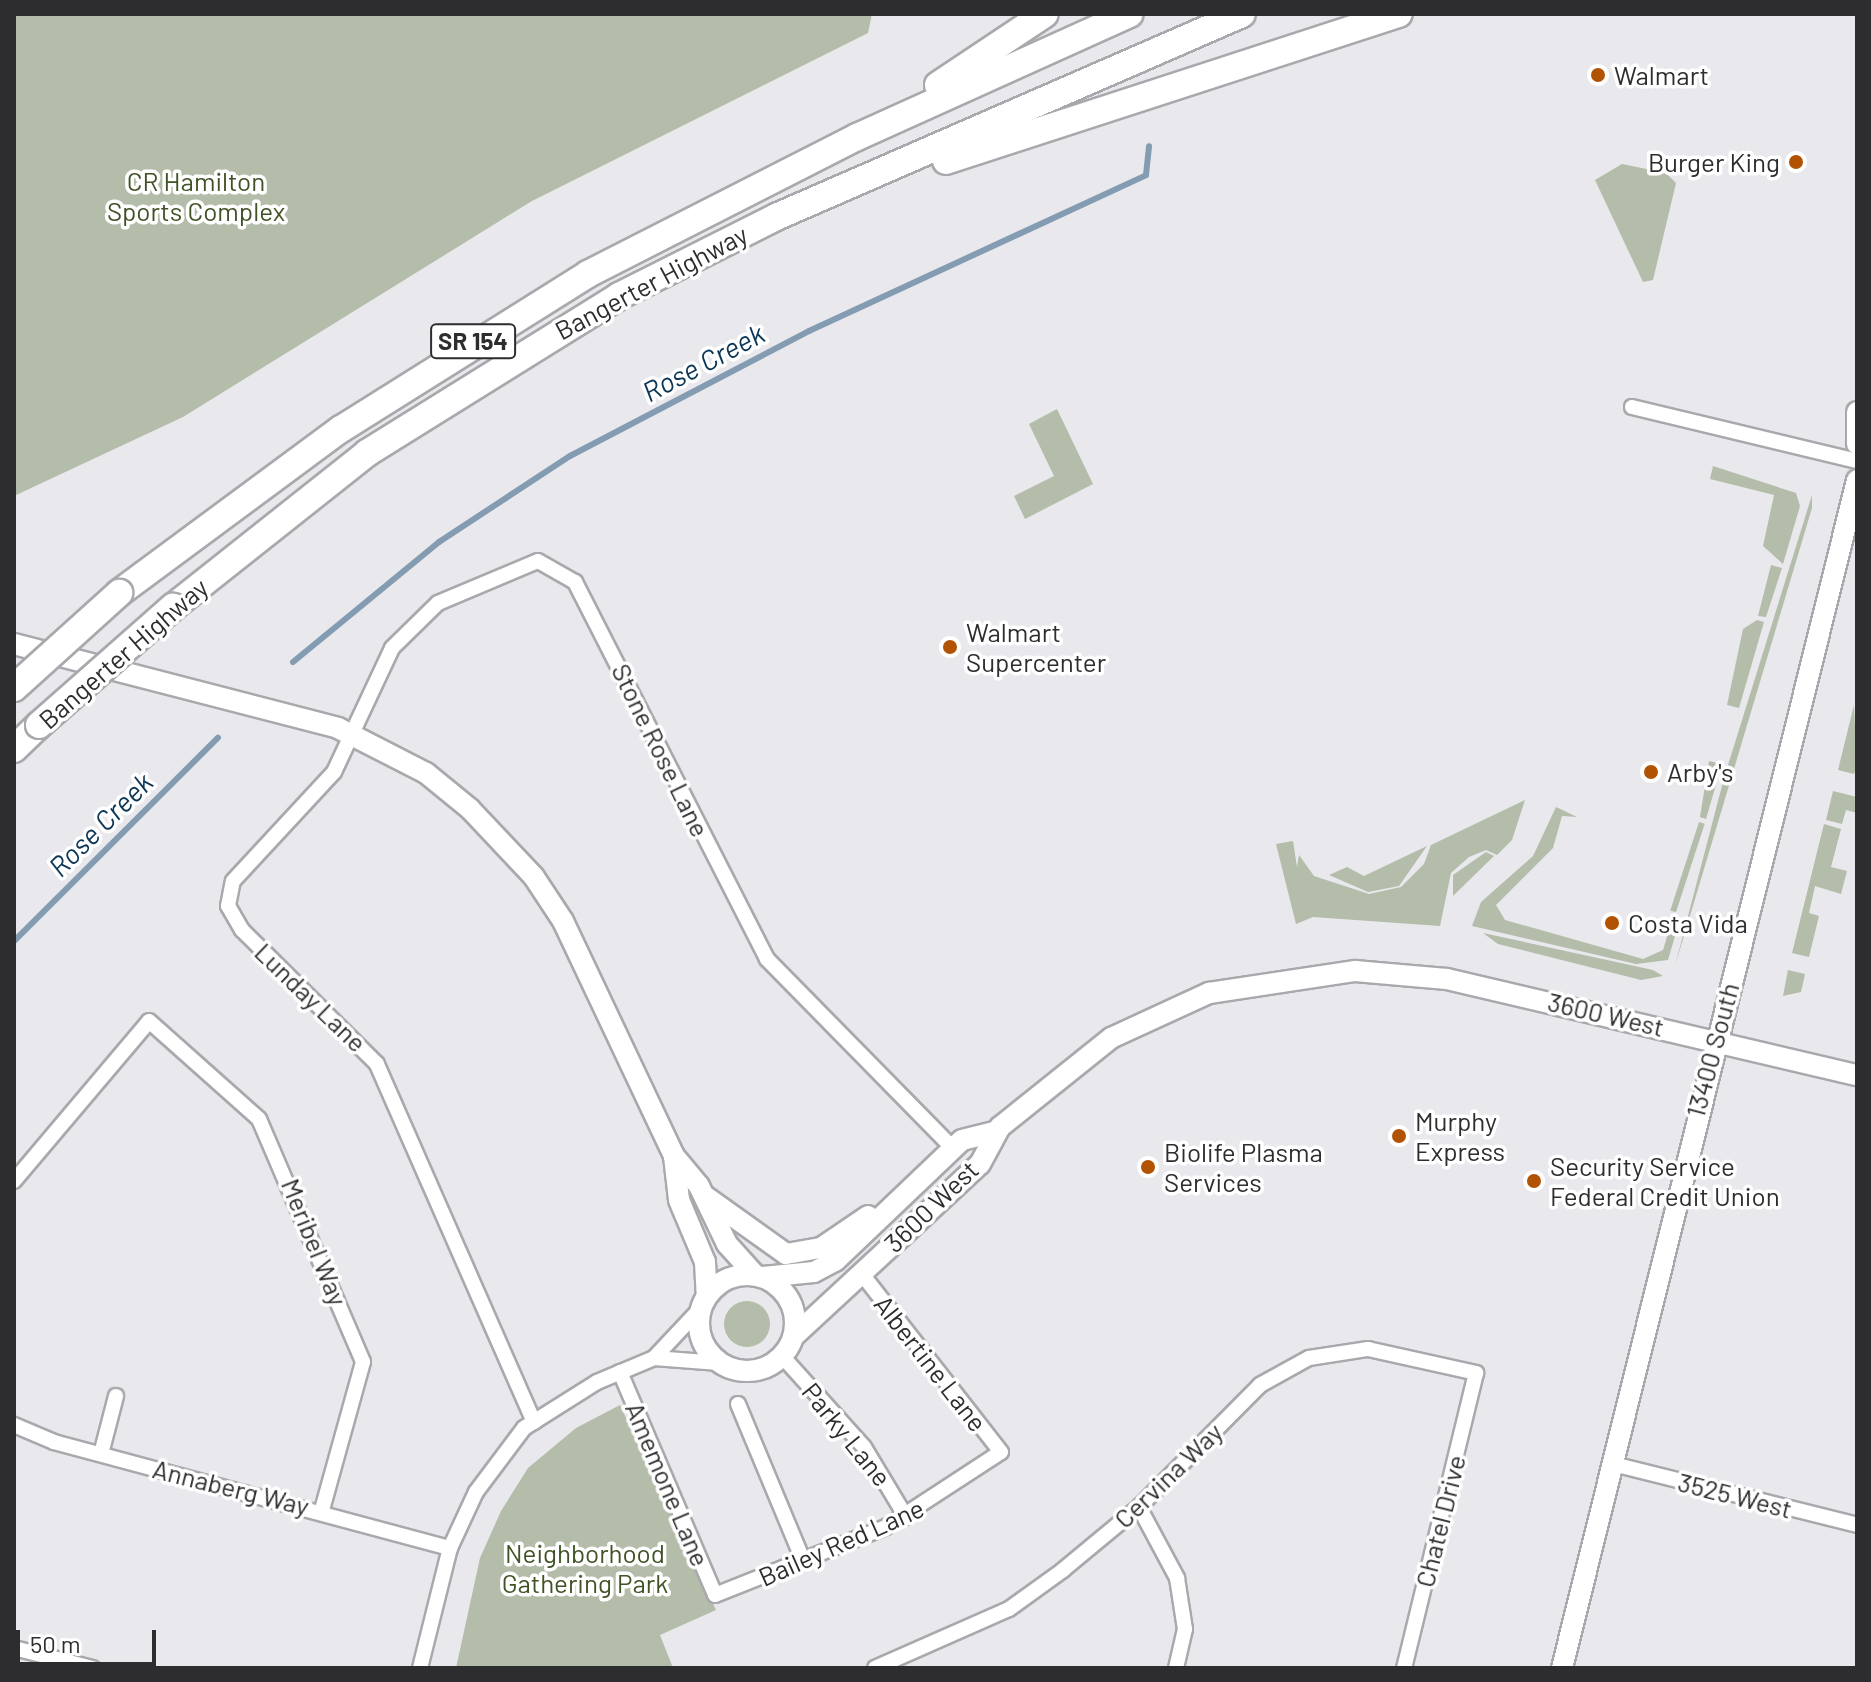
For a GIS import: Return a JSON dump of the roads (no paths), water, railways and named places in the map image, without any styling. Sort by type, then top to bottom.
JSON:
[{"type":"highway","points":[[857,137],[1045,14]]},
{"type":"highway","name":"Bangerter Highway","points":[[14,688],[119,593],[278,473],[489,330],[857,137],[1130,14]]},
{"type":"highway","name":"Bangerter Highway","points":[[14,749],[173,607],[428,410],[554,332],[776,217],[1242,14]]},
{"type":"highway","points":[[776,217],[1399,14]]},
{"type":"street","points":[[1632,407],[1857,461]]},
{"type":"street","points":[[1857,412],[1857,444]]},
{"type":"street","name":"13400 South","points":[[1562,1668],[1715,1038],[1857,480]]},
{"type":"street","name":"Stone Rose Lane","points":[[354,733],[392,648],[428,609],[530,562],[565,572],[598,622],[767,959],[953,1148]]},
{"type":"street","points":[[14,644],[354,733],[470,809],[534,877],[587,966],[674,1156],[704,1196],[727,1244],[793,1307],[794,1336],[782,1356],[749,1372],[719,1363],[654,1358]]},
{"type":"street","name":"Lunday Lane","points":[[354,733],[334,772],[233,881],[228,906],[242,930],[377,1064],[534,1422]]},
{"type":"street","name":"3600 West","points":[[759,1276],[814,1272],[835,1261],[910,1185],[953,1148],[994,1132],[1111,1038],[1209,993],[1355,971],[1447,979],[1715,1038],[1857,1075]]},
{"type":"street","name":"Meribel Way","points":[[14,1181],[149,1021],[259,1119],[363,1362],[322,1510]]},
{"type":"street","name":"3600 West","points":[[794,1336],[980,1164],[994,1132]]},
{"type":"street","points":[[674,1156],[679,1200],[705,1262],[704,1302],[699,1330],[719,1363]]},
{"type":"street","points":[[704,1196],[769,1248],[800,1256],[910,1185]]},
{"type":"street","name":"Albertine Lane","points":[[861,1273],[1001,1452]]},
{"type":"street","points":[[420,1668],[450,1548],[476,1492],[534,1422],[620,1372],[654,1358],[720,1282],[759,1276]]},
{"type":"street","name":"Cervina Way","points":[[875,1668],[892,1665],[1009,1609],[1139,1507],[1260,1385],[1309,1358],[1368,1349],[1476,1373]]},
{"type":"street","name":"Parky Lane","points":[[782,1356],[864,1447],[906,1517]]},
{"type":"street","name":"Amemone Lane","points":[[620,1372],[715,1595]]},
{"type":"street","name":"Chatel Drive","points":[[1404,1668],[1476,1373]]},
{"type":"street","points":[[101,1454],[116,1396]]},
{"type":"street","points":[[738,1404],[803,1560]]},
{"type":"street","name":"Annaberg Way","points":[[14,1425],[101,1454],[322,1510],[450,1548]]},
{"type":"street","name":"Bailey Red Lane","points":[[715,1595],[906,1517],[1001,1452]]},
{"type":"street","name":"3525 West","points":[[1613,1464],[1857,1525]]},
{"type":"street","points":[[1139,1507],[1177,1578],[1185,1629],[1176,1668]]},
{"type":"street","points":[[14,1648],[92,1668]]},
{"type":"waterway","name":"Rose Creek","points":[[293,662],[439,542],[570,456],[809,331],[1146,175],[1149,146]]},
{"type":"waterway","name":"Rose Creek","points":[[14,941],[218,738]]},
{"type":"place","name":"Walmart","points":[[1598,75]]},
{"type":"place","name":"Burger King","points":[[1796,162]]},
{"type":"place","name":"Walmart Supercenter","points":[[950,647]]},
{"type":"place","name":"Arby's","points":[[1651,772]]},
{"type":"place","name":"Costa Vida","points":[[1612,923]]},
{"type":"place","name":"Murphy Express","points":[[1399,1136]]},
{"type":"place","name":"Biolife Plasma Services","points":[[1148,1167]]},
{"type":"place","name":"Security Service Federal Credit Union","points":[[1534,1181]]},
{"type":"park label","name":"CR Hamilton Sports Complex","points":[[196,196]]},
{"type":"park label","name":"Neighborhood Gathering Park","points":[[585,1568]]}]
